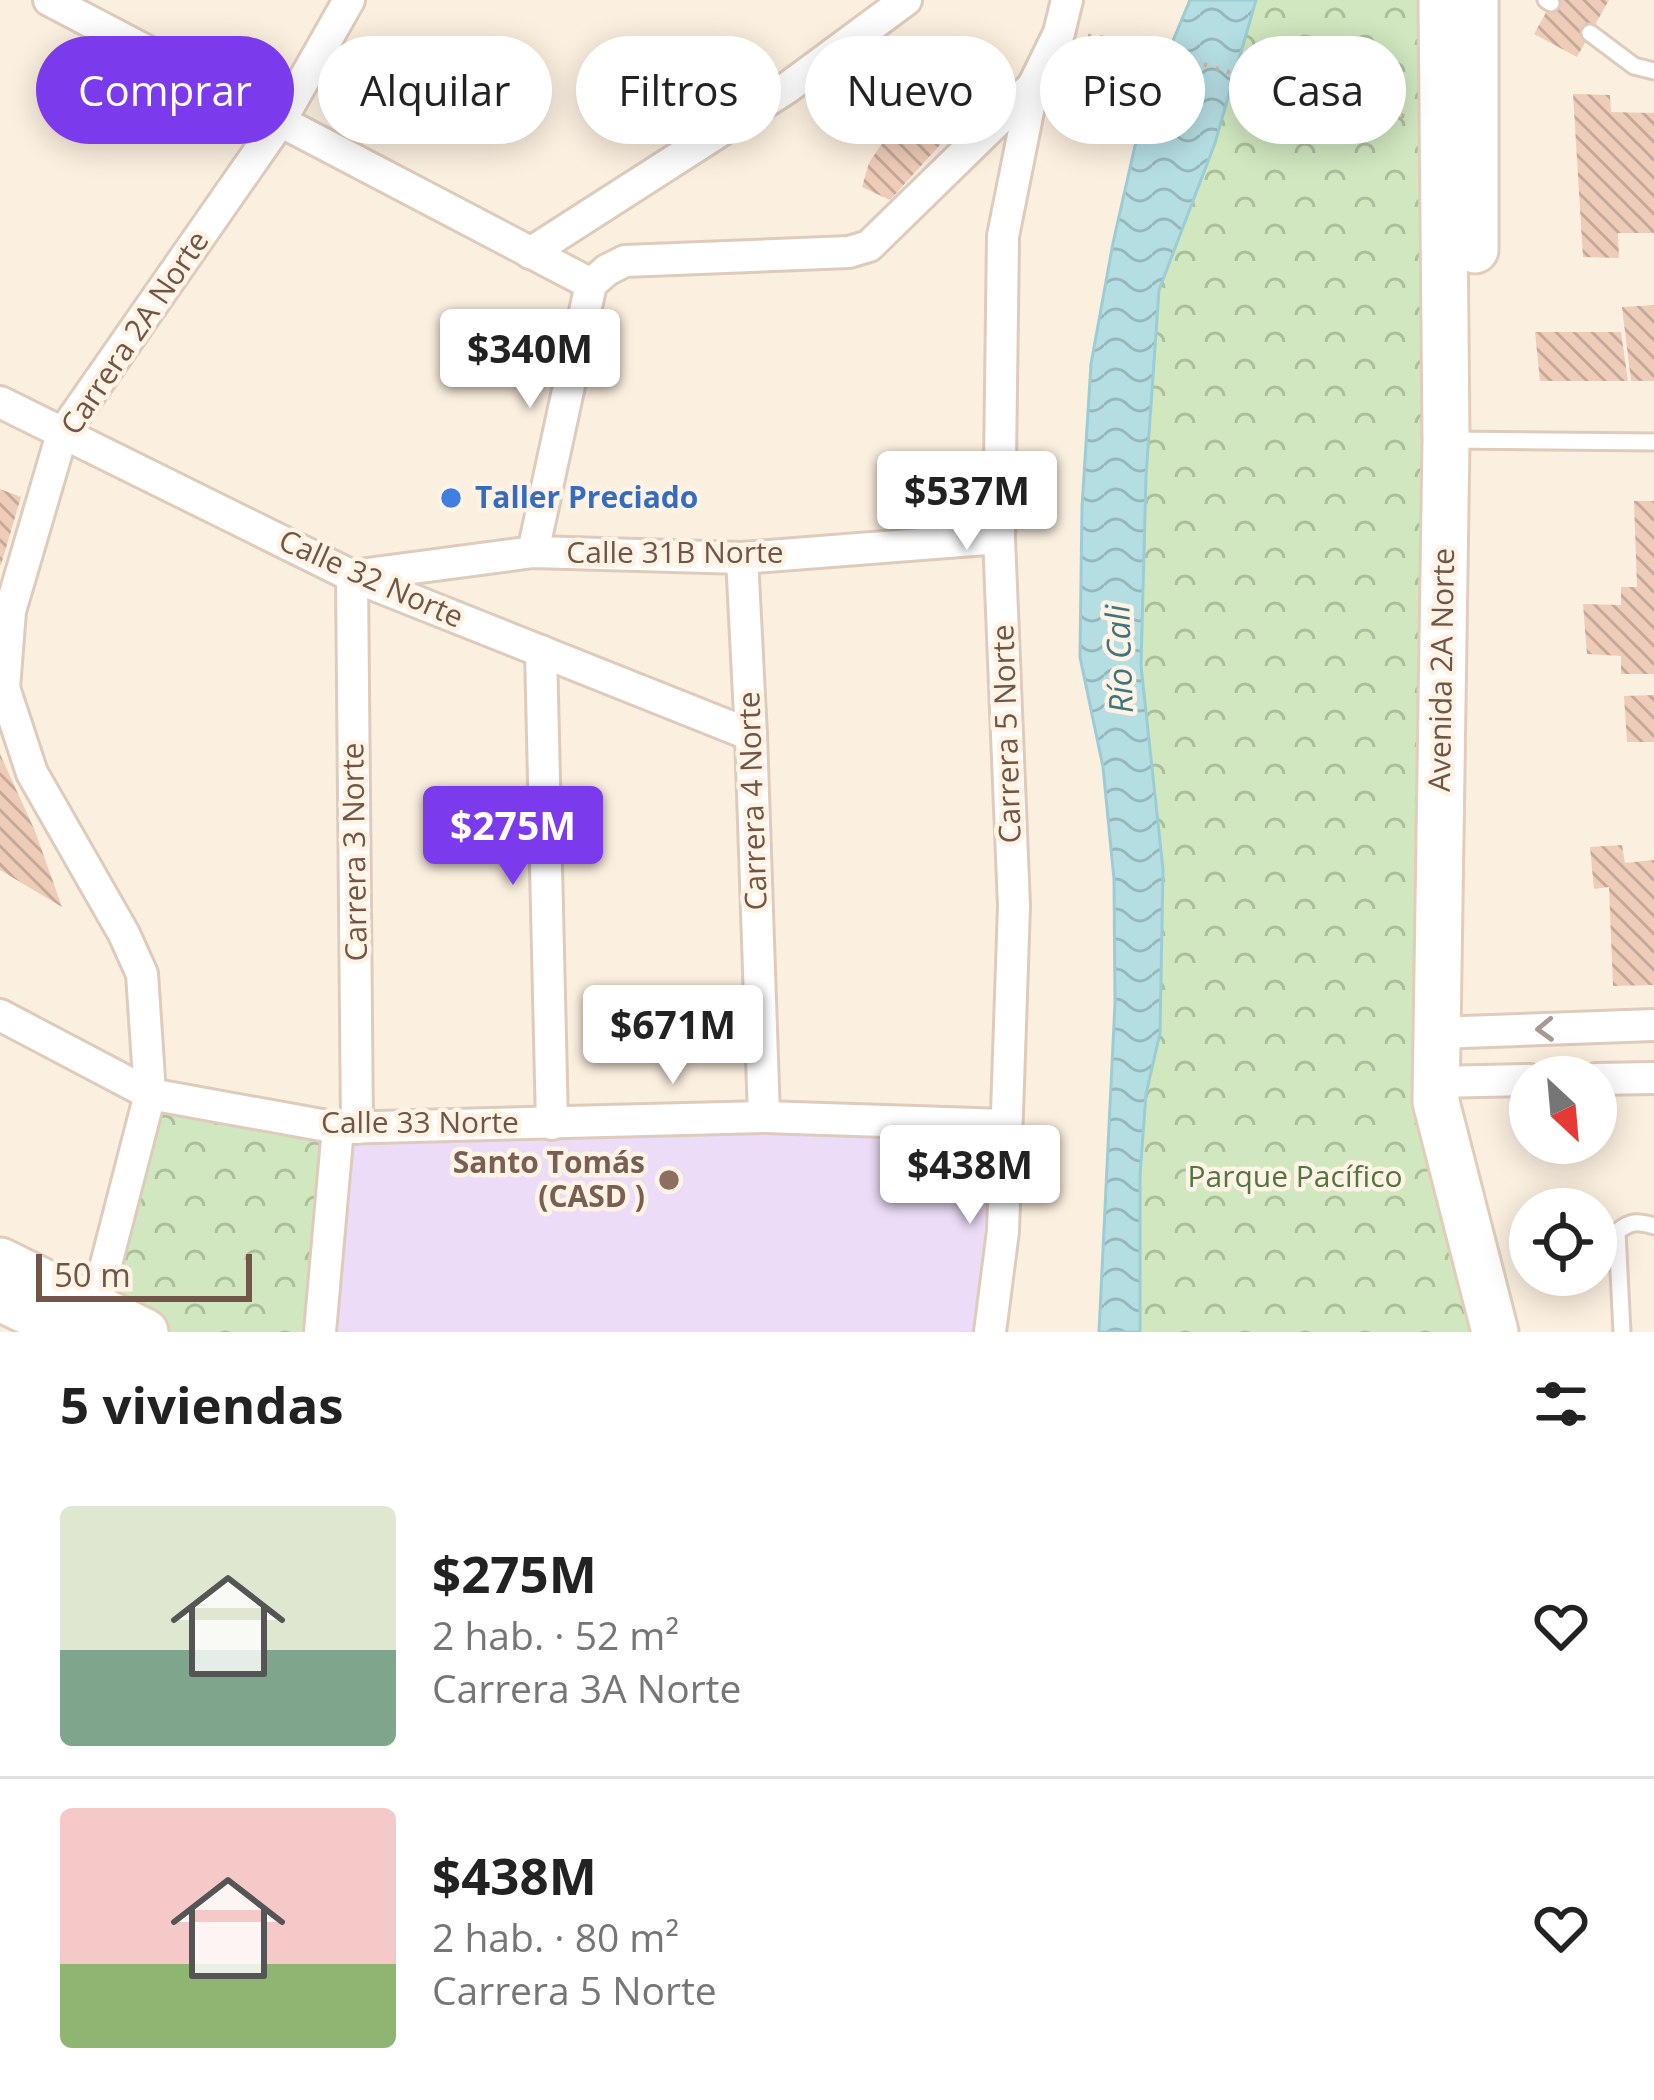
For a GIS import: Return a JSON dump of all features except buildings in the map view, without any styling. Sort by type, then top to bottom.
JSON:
[{"type":"main road","name":"Avenida 2A Norte","points":[[1442,0],[1461,440]]},
{"type":"main road","name":"Avenida 2A Norte","points":[[1475,0],[1461,440],[1450,1082],[1463,1105],[1520,1332]]},
{"type":"main road","name":"Avenida 2A Norte","points":[[1450,1082],[1436,1102],[1495,1332]]},
{"type":"main road","points":[[0,1262],[84,1319]]},
{"type":"main road","points":[[0,1298],[145,1332]]},
{"type":"street","points":[[49,0],[119,36]]},
{"type":"street","name":"Carrera 2A Norte","points":[[294,97],[349,0]]},
{"type":"street","points":[[530,253],[787,88],[906,0]]},
{"type":"street","name":"Carrera 5 Norte","points":[[990,1332],[1003,1231],[1014,906],[999,538],[1004,236],[1033,86],[1058,33],[1067,0]]},
{"type":"street","points":[[533,552],[591,284],[625,261],[849,252],[869,247],[1033,86]]},
{"type":"street","points":[[294,127],[591,284]]},
{"type":"street","name":"Carrera 2A Norte","points":[[84,1319],[150,1094],[142,974],[32,773],[4,688],[10,610],[62,434],[264,144]]},
{"type":"street","name":"Calle 32 Norte","points":[[0,402],[352,576],[751,735]]},
{"type":"street","name":"Calle 31B Norte","points":[[352,576],[533,552],[742,558],[999,538]]},
{"type":"street","name":"Carrera 4 Norte","points":[[742,558],[764,1117]]},
{"type":"street","name":"Carrera 3 Norte","points":[[320,1332],[348,1128],[352,576]]},
{"type":"street","points":[[541,651],[552,1124]]},
{"type":"street","name":"Calle 33 Norte","points":[[0,1015],[150,1094],[348,1128],[764,1117],[1006,1125]]},
{"type":"street","points":[[1451,1032],[1654,1025]]},
{"type":"street","points":[[1617,1078],[1654,1078]]},
{"type":"street","points":[[1450,1082],[1509,1081]]},
{"type":"lane","points":[[1590,33],[1634,66],[1654,71]]},
{"type":"lane","points":[[1461,440],[1654,442]]},
{"type":"lane","points":[[1622,1332],[1617,1232],[1628,1222],[1654,1226]]},
{"type":"path","points":[[1058,33],[1130,41],[1269,85],[1416,119]]},
{"type":"shaded area","name":"Santo Tomás (CASD )","points":[[1006,1125],[990,1332],[320,1332],[338,1128]]},
{"type":"green space","name":"Parque Pacífico","points":[[1256,0],[1442,0],[1436,1033],[1495,1332],[1140,1332],[1140,1175],[1146,1094],[1160,1033],[1163,869],[1141,666],[1146,476],[1159,290],[1229,94],[1229,144],[1406,144],[1406,36],[1246,36]]},
{"type":"green space","points":[[150,1094],[338,1128],[320,1332],[145,1332],[103,1282]]},
{"type":"water","name":"Río Cali","points":[[1190,0],[1256,0],[1246,36],[1229,36],[1229,94],[1159,290],[1146,476],[1141,666],[1163,869],[1160,1033],[1146,1094],[1140,1175],[1140,1332],[1099,1332],[1115,1003],[1114,879],[1103,767],[1080,657],[1082,507],[1091,364],[1136,144],[1205,144],[1205,36],[1175,36]]},
{"type":"place","name":"Taller Preciado","points":[[451,498]]},
{"type":"place","name":"Santo Tomás (CASD )","points":[[669,1180]]}]
